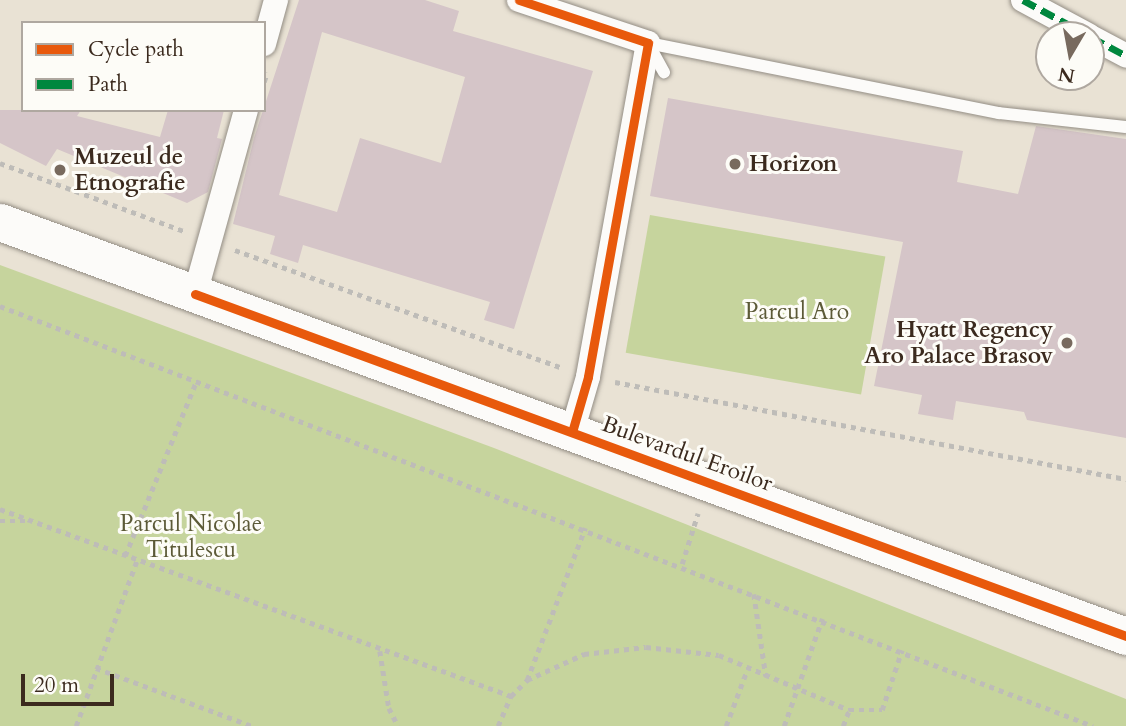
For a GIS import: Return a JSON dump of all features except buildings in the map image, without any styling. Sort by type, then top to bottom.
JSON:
[{"type":"main road","name":"Bulevardul Eroilor","points":[[0,222],[1126,636]]},
{"type":"street","points":[[266,37],[276,0]]},
{"type":"street","points":[[519,0],[649,43],[589,377],[572,432]]},
{"type":"street","points":[[1023,0],[1062,21]]},
{"type":"street","points":[[1105,45],[1126,56]]},
{"type":"street","points":[[195,294],[245,112]]},
{"type":"lane","points":[[649,43],[664,72]]},
{"type":"lane","points":[[649,43],[999,113],[1126,127]]},
{"type":"path","points":[[0,163],[589,377],[1126,480]]},
{"type":"path","points":[[0,306],[822,619],[1093,726]]},
{"type":"path","points":[[125,556],[196,382]]},
{"type":"path","points":[[0,509],[380,652],[511,696]]},
{"type":"path","points":[[0,521],[29,521]]},
{"type":"path","points":[[527,680],[585,528]]},
{"type":"path","points":[[76,726],[136,560]]},
{"type":"path","points":[[754,593],[766,676]]},
{"type":"path","points":[[784,726],[822,619]]},
{"type":"path","points":[[498,726],[511,696],[527,680],[584,654],[646,647],[719,655],[747,670],[799,688],[849,710],[882,710],[902,650]]},
{"type":"path","points":[[380,652],[389,708],[398,726]]},
{"type":"path","points":[[96,668],[252,726]]},
{"type":"path","points":[[726,726],[747,670]]},
{"type":"path","points":[[843,726],[849,710]]},
{"type":"green space","name":"Parcul Aro","points":[[650,215],[885,257],[861,394],[626,353]]},
{"type":"green space","name":"Parcul Nicolae Titulescu","points":[[0,265],[494,448],[1126,699],[1126,726],[0,726]]},
{"type":"marked path","points":[[1023,0],[1062,21]]},
{"type":"marked path","points":[[1105,45],[1126,56]]},
{"type":"cycle path","points":[[519,0],[648,43],[588,377],[572,432]]},
{"type":"cycle path","points":[[195,294],[1126,636]]},
{"type":"place","name":"Horizon","points":[[735,164]]},
{"type":"place","name":"Muzeul de Etnografie","points":[[60,170]]},
{"type":"place","name":"Hyatt Regency Aro Palace Brasov","points":[[1067,343]]}]
